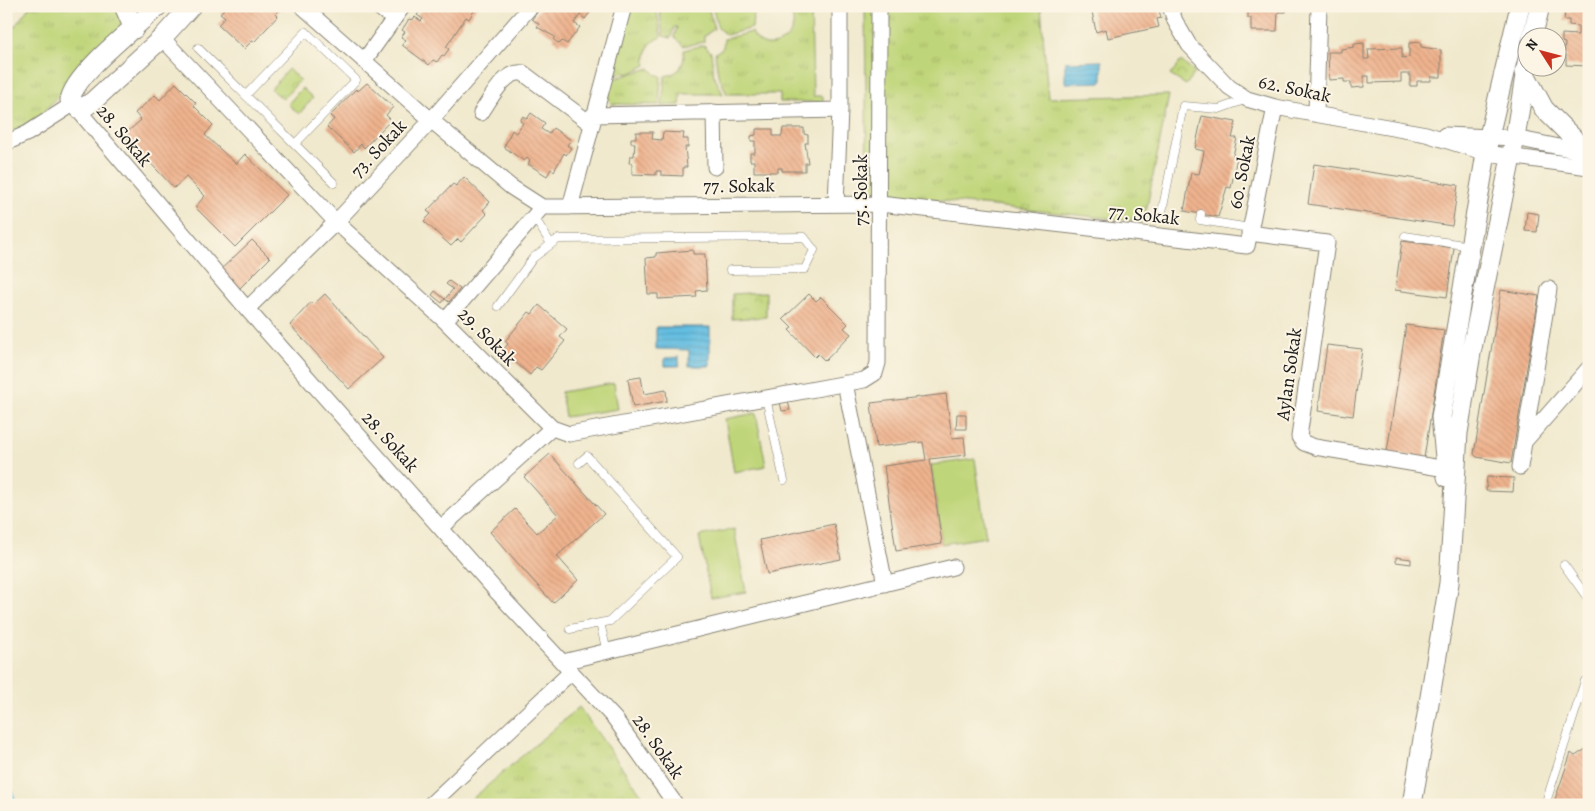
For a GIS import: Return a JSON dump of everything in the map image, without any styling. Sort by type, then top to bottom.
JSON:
[{"type":"street","points":[[124,6],[134,29]]},
{"type":"street","points":[[158,6],[76,84],[70,100],[73,104],[83,108],[92,102],[162,38],[191,6]]},
{"type":"street","points":[[302,6],[538,211],[444,321]]},
{"type":"street","points":[[377,6],[394,19]]},
{"type":"street","points":[[364,61],[403,6]]},
{"type":"street","name":"73. Sokak","points":[[247,309],[336,222],[431,120],[531,6]]},
{"type":"street","points":[[570,207],[592,119],[624,6]]},
{"type":"street","points":[[836,204],[840,110],[840,6]]},
{"type":"street","name":"75. Sokak","points":[[845,383],[868,379],[875,373],[878,363],[880,204],[879,6]]},
{"type":"street","name":"62. Sokak","points":[[1170,6],[1174,21],[1189,44],[1229,87],[1247,99],[1275,107],[1513,148],[1589,167]]},
{"type":"street","points":[[1316,114],[1318,6]]},
{"type":"street","points":[[1453,550],[1441,417],[1488,144],[1520,6]]},
{"type":"street","points":[[1534,28],[1540,6]]},
{"type":"street","name":"29. Sokak","points":[[162,38],[336,222],[444,321],[552,428]]},
{"type":"street","points":[[481,112],[508,76],[518,72],[523,73],[592,119],[714,112],[840,110]]},
{"type":"street","points":[[1412,805],[1442,633],[1453,550],[1458,433],[1471,353],[1513,148],[1524,78]]},
{"type":"street","points":[[1531,78],[1544,109],[1589,153]]},
{"type":"street","points":[[6,143],[28,133],[73,104]]},
{"type":"street","name":"28. Sokak","points":[[73,104],[247,309],[441,528],[615,719],[676,805]]},
{"type":"street","name":"60. Sokak","points":[[1249,235],[1275,107]]},
{"type":"street","points":[[714,112],[715,167]]},
{"type":"street","name":"62. Sokak","points":[[1513,148],[1589,153]]},
{"type":"street","name":"77. Sokak","points":[[538,211],[570,207],[880,204],[1249,235]]},
{"type":"street","name":"Aylan Sokak","points":[[1249,235],[1327,243],[1299,438],[1304,443],[1315,447],[1446,469]]},
{"type":"street","points":[[1520,466],[1549,288]]},
{"type":"street","points":[[1524,442],[1589,368]]},
{"type":"street","points":[[441,528],[552,428],[569,434],[845,383],[885,584]]},
{"type":"street","points":[[430,805],[567,667],[606,652],[953,567]]},
{"type":"lane","points":[[246,95],[318,21]]},
{"type":"lane","points":[[294,144],[356,80],[306,32]]},
{"type":"lane","points":[[198,48],[334,183]]},
{"type":"lane","points":[[1162,216],[1183,106],[1219,109],[1247,99]]},
{"type":"lane","points":[[538,211],[551,244]]},
{"type":"lane","points":[[1202,214],[1200,220],[1249,235]]},
{"type":"lane","points":[[1405,236],[1470,246]]},
{"type":"lane","points":[[498,306],[533,258],[558,239],[804,237],[814,250],[805,269],[730,270]]},
{"type":"lane","points":[[766,398],[784,480]]},
{"type":"lane","points":[[570,629],[610,621],[677,557],[587,456],[579,463]]},
{"type":"lane","points":[[1564,565],[1589,600]]},
{"type":"lane","points":[[600,623],[606,652]]},
{"type":"lane","points":[[1545,805],[1585,681],[1589,679]]},
{"type":"green space","points":[[30,6],[118,6],[125,22],[40,116],[6,135],[6,38]]},
{"type":"green space","points":[[632,6],[656,6],[661,37],[648,48],[646,65],[631,73],[613,74],[628,14]]},
{"type":"green space","points":[[659,6],[708,6],[714,29],[704,36],[704,42],[683,46],[674,37],[677,27],[674,27],[671,38],[663,36]]},
{"type":"green space","points":[[712,6],[761,6],[753,16],[752,28],[726,35],[718,28]]},
{"type":"green space","points":[[782,6],[811,6],[813,96],[823,96],[823,102],[780,102],[780,94],[727,94],[718,75],[715,53],[723,48],[724,39],[752,32],[757,40],[763,44],[770,45],[778,44],[790,34],[793,27],[793,18]]},
{"type":"green space","points":[[865,6],[1041,6],[1048,98],[1169,95],[1144,222],[888,195],[867,188]]},
{"type":"green space","points":[[704,45],[711,52],[714,76],[723,94],[681,94],[680,105],[662,106],[665,76],[674,73],[680,68],[684,50]]},
{"type":"green space","points":[[1181,61],[1195,73],[1186,85],[1170,75]]},
{"type":"green space","points":[[650,68],[655,74],[661,76],[659,105],[612,104],[608,95],[613,79]]},
{"type":"green space","points":[[288,69],[300,80],[283,99],[271,89]]},
{"type":"green space","points":[[302,88],[313,98],[299,114],[288,104]]},
{"type":"green space","points":[[766,292],[766,317],[732,319],[732,294]]},
{"type":"green space","points":[[614,383],[618,409],[565,417],[561,392]]},
{"type":"green space","points":[[756,413],[766,466],[734,472],[725,419]]},
{"type":"green space","points":[[975,459],[986,537],[942,544],[931,465]]},
{"type":"green space","points":[[734,529],[746,592],[711,598],[699,536]]},
{"type":"green space","points":[[579,707],[649,805],[465,805]]},
{"type":"water","points":[[1102,61],[1102,82],[1065,83],[1065,62]]},
{"type":"water","points":[[656,327],[710,327],[710,366],[689,366],[689,350],[656,349]]},
{"type":"water","points":[[679,357],[679,366],[665,366],[665,358]]},
{"type":"building","points":[[227,6],[283,6],[276,14],[278,16],[254,42],[252,41],[244,49],[218,25],[225,17],[220,13]]},
{"type":"building","points":[[423,6],[429,9],[431,6],[477,6],[469,19],[466,17],[446,47],[449,49],[444,56],[442,55],[437,62],[433,60],[429,65],[402,45],[406,40],[401,37],[405,32],[402,30],[409,19],[412,20],[415,17],[421,21],[423,19],[417,15]]},
{"type":"building","points":[[542,6],[595,6],[585,19],[580,15],[574,23],[580,27],[567,44],[562,41],[559,44],[553,39],[555,37],[537,27],[539,24],[532,19]]},
{"type":"building","points":[[1091,6],[1158,6],[1161,18],[1157,19],[1159,27],[1108,38],[1106,29],[1096,32]]},
{"type":"building","points":[[1243,6],[1286,6],[1286,12],[1278,12],[1277,31],[1251,31],[1251,18],[1248,18],[1248,11],[1242,11]]},
{"type":"building","points":[[1571,6],[1589,6],[1589,66],[1568,65],[1568,34],[1578,35],[1578,26],[1569,25],[1569,20],[1564,20],[1565,11],[1571,11]]},
{"type":"building","points":[[1421,42],[1421,47],[1441,50],[1441,77],[1431,77],[1431,81],[1417,81],[1417,86],[1410,86],[1410,74],[1401,74],[1401,82],[1369,83],[1369,76],[1364,76],[1364,87],[1351,88],[1351,82],[1344,82],[1344,79],[1329,80],[1328,52],[1341,52],[1341,49],[1354,47],[1354,44],[1364,43],[1364,59],[1369,59],[1368,49],[1402,48],[1402,58],[1409,57],[1409,43]]},
{"type":"building","points":[[176,83],[196,103],[194,106],[213,125],[205,135],[236,164],[245,154],[287,195],[235,247],[195,207],[205,196],[186,177],[174,188],[124,135],[141,120],[135,113],[155,95],[160,100]]},
{"type":"building","points":[[367,83],[393,107],[386,115],[391,120],[364,148],[361,144],[354,152],[327,127],[334,119],[330,116],[356,89],[358,91]]},
{"type":"building","points":[[531,113],[545,123],[541,129],[549,134],[553,128],[571,140],[567,145],[571,148],[566,155],[564,153],[554,171],[551,169],[547,176],[528,164],[530,161],[527,158],[524,161],[504,147],[512,130],[516,133],[523,123],[520,121],[523,116],[527,119]]},
{"type":"building","points":[[1202,116],[1236,122],[1232,138],[1237,138],[1233,156],[1237,157],[1231,188],[1227,187],[1218,217],[1184,211],[1191,173],[1199,174],[1203,157],[1204,151],[1195,149]]},
{"type":"building","points":[[783,128],[804,128],[804,134],[808,135],[808,143],[805,143],[808,163],[805,163],[805,171],[782,171],[782,168],[778,168],[778,172],[754,172],[754,161],[750,161],[750,153],[755,153],[755,141],[751,141],[751,136],[756,135],[756,129],[773,129],[773,136],[782,136]]},
{"type":"building","points":[[636,132],[653,132],[652,139],[662,140],[663,132],[684,133],[683,139],[688,139],[688,147],[685,147],[687,167],[683,167],[683,176],[661,175],[661,171],[656,171],[656,175],[632,174],[632,163],[629,163],[630,156],[634,156],[635,143],[631,143],[631,138],[636,138]]},
{"type":"building","points":[[1314,164],[1458,185],[1452,226],[1308,204]]},
{"type":"building","points":[[464,177],[490,202],[483,210],[487,214],[461,242],[458,239],[451,246],[424,221],[431,214],[427,211],[453,184],[456,186]]},
{"type":"building","points":[[1527,212],[1539,214],[1537,232],[1525,231]]},
{"type":"building","points":[[252,240],[270,258],[237,291],[218,272]]},
{"type":"building","points":[[1402,241],[1454,248],[1447,297],[1395,290]]},
{"type":"building","points":[[693,250],[693,254],[705,254],[707,290],[696,291],[697,297],[658,299],[658,294],[648,294],[646,258],[656,257],[656,253]]},
{"type":"building","points":[[449,281],[460,289],[449,302],[445,299],[453,289],[446,284]]},
{"type":"building","points":[[1501,290],[1539,296],[1511,463],[1477,457],[1474,454]]},
{"type":"building","points":[[435,291],[445,299],[442,303],[432,295]]},
{"type":"building","points":[[325,294],[383,358],[349,389],[290,325],[311,302],[313,305]]},
{"type":"building","points":[[809,294],[816,301],[821,297],[848,324],[844,328],[851,334],[825,361],[818,354],[815,357],[789,330],[792,328],[783,319]]},
{"type":"building","points":[[539,305],[567,329],[560,337],[565,341],[541,370],[536,367],[530,375],[502,351],[508,344],[505,341],[529,312],[532,314]]},
{"type":"building","points":[[1406,325],[1444,330],[1424,458],[1387,452]]},
{"type":"building","points":[[1327,345],[1362,349],[1353,416],[1318,411]]},
{"type":"building","points":[[641,377],[644,394],[666,390],[667,401],[633,407],[628,379]]},
{"type":"building","points":[[946,394],[952,438],[964,437],[966,455],[930,459],[942,544],[896,551],[884,466],[926,460],[923,442],[876,447],[871,403]]},
{"type":"building","points":[[788,400],[790,410],[782,411],[780,402]]},
{"type":"building","points":[[957,414],[966,414],[966,429],[956,429]]},
{"type":"building","points":[[550,454],[604,514],[557,556],[578,580],[553,603],[490,532],[515,509],[537,533],[558,515],[524,477]]},
{"type":"building","points":[[1487,477],[1514,478],[1513,492],[1486,491]]},
{"type":"building","points":[[834,524],[841,559],[767,574],[760,540]]},
{"type":"building","points":[[1396,557],[1411,559],[1411,564],[1396,562]]},
{"type":"building","points":[[1589,567],[1589,581],[1582,571]]},
{"type":"building","points":[[1589,747],[1589,805],[1553,805],[1571,753],[1575,756]]},
{"type":"waterway","points":[[6,782],[16,805]]}]
